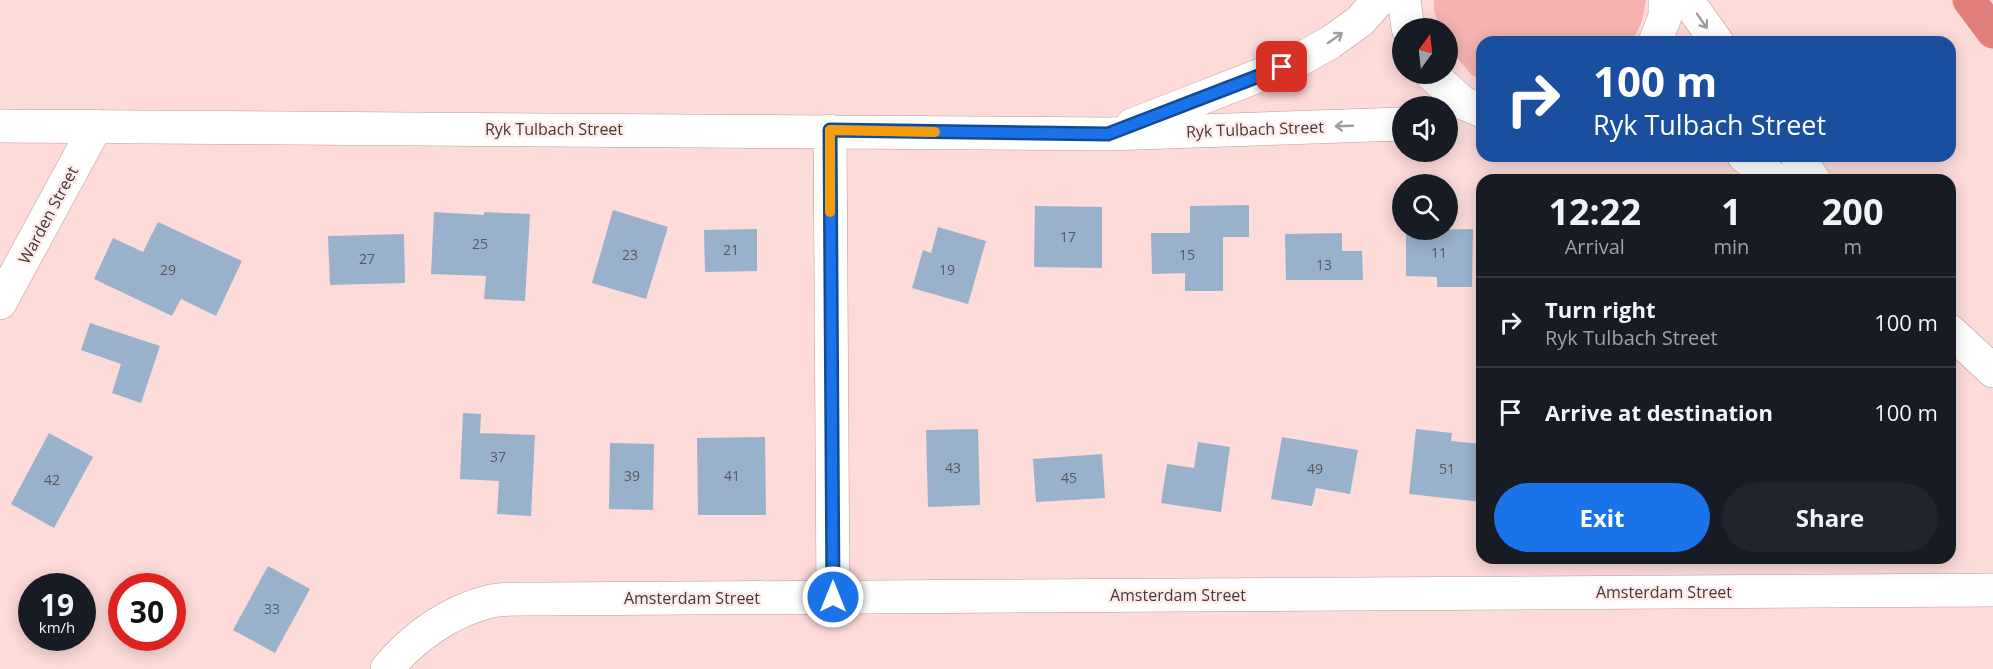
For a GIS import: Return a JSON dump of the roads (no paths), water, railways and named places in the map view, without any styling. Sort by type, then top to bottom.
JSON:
[{"type":"street","name":"Ryk Tulbach Street","points":[[1108,134],[1299,60],[1350,28],[1379,0]]},
{"type":"street","points":[[1404,0],[1407,18]]},
{"type":"street","points":[[1657,36],[1665,17],[1665,0]]},
{"type":"street","points":[[1687,0],[1713,36]]},
{"type":"street","points":[[1442,84],[1462,103],[1476,109]]},
{"type":"street","points":[[1458,123],[1476,122]]},
{"type":"street","name":"Ryk Tulbach Street","points":[[0,126],[830,130],[1108,134],[1392,124]]},
{"type":"street","name":"Warden Street","points":[[0,303],[96,126]]},
{"type":"street","points":[[830,130],[833,597]]},
{"type":"street","points":[[1752,162],[1768,174]]},
{"type":"street","points":[[1956,337],[1993,371]]},
{"type":"street","name":"Amsterdam Street","points":[[387,669],[403,650],[429,630],[459,611],[492,601],[1993,590]]},
{"type":"waterway","points":[[1969,0],[1993,32]]}]
